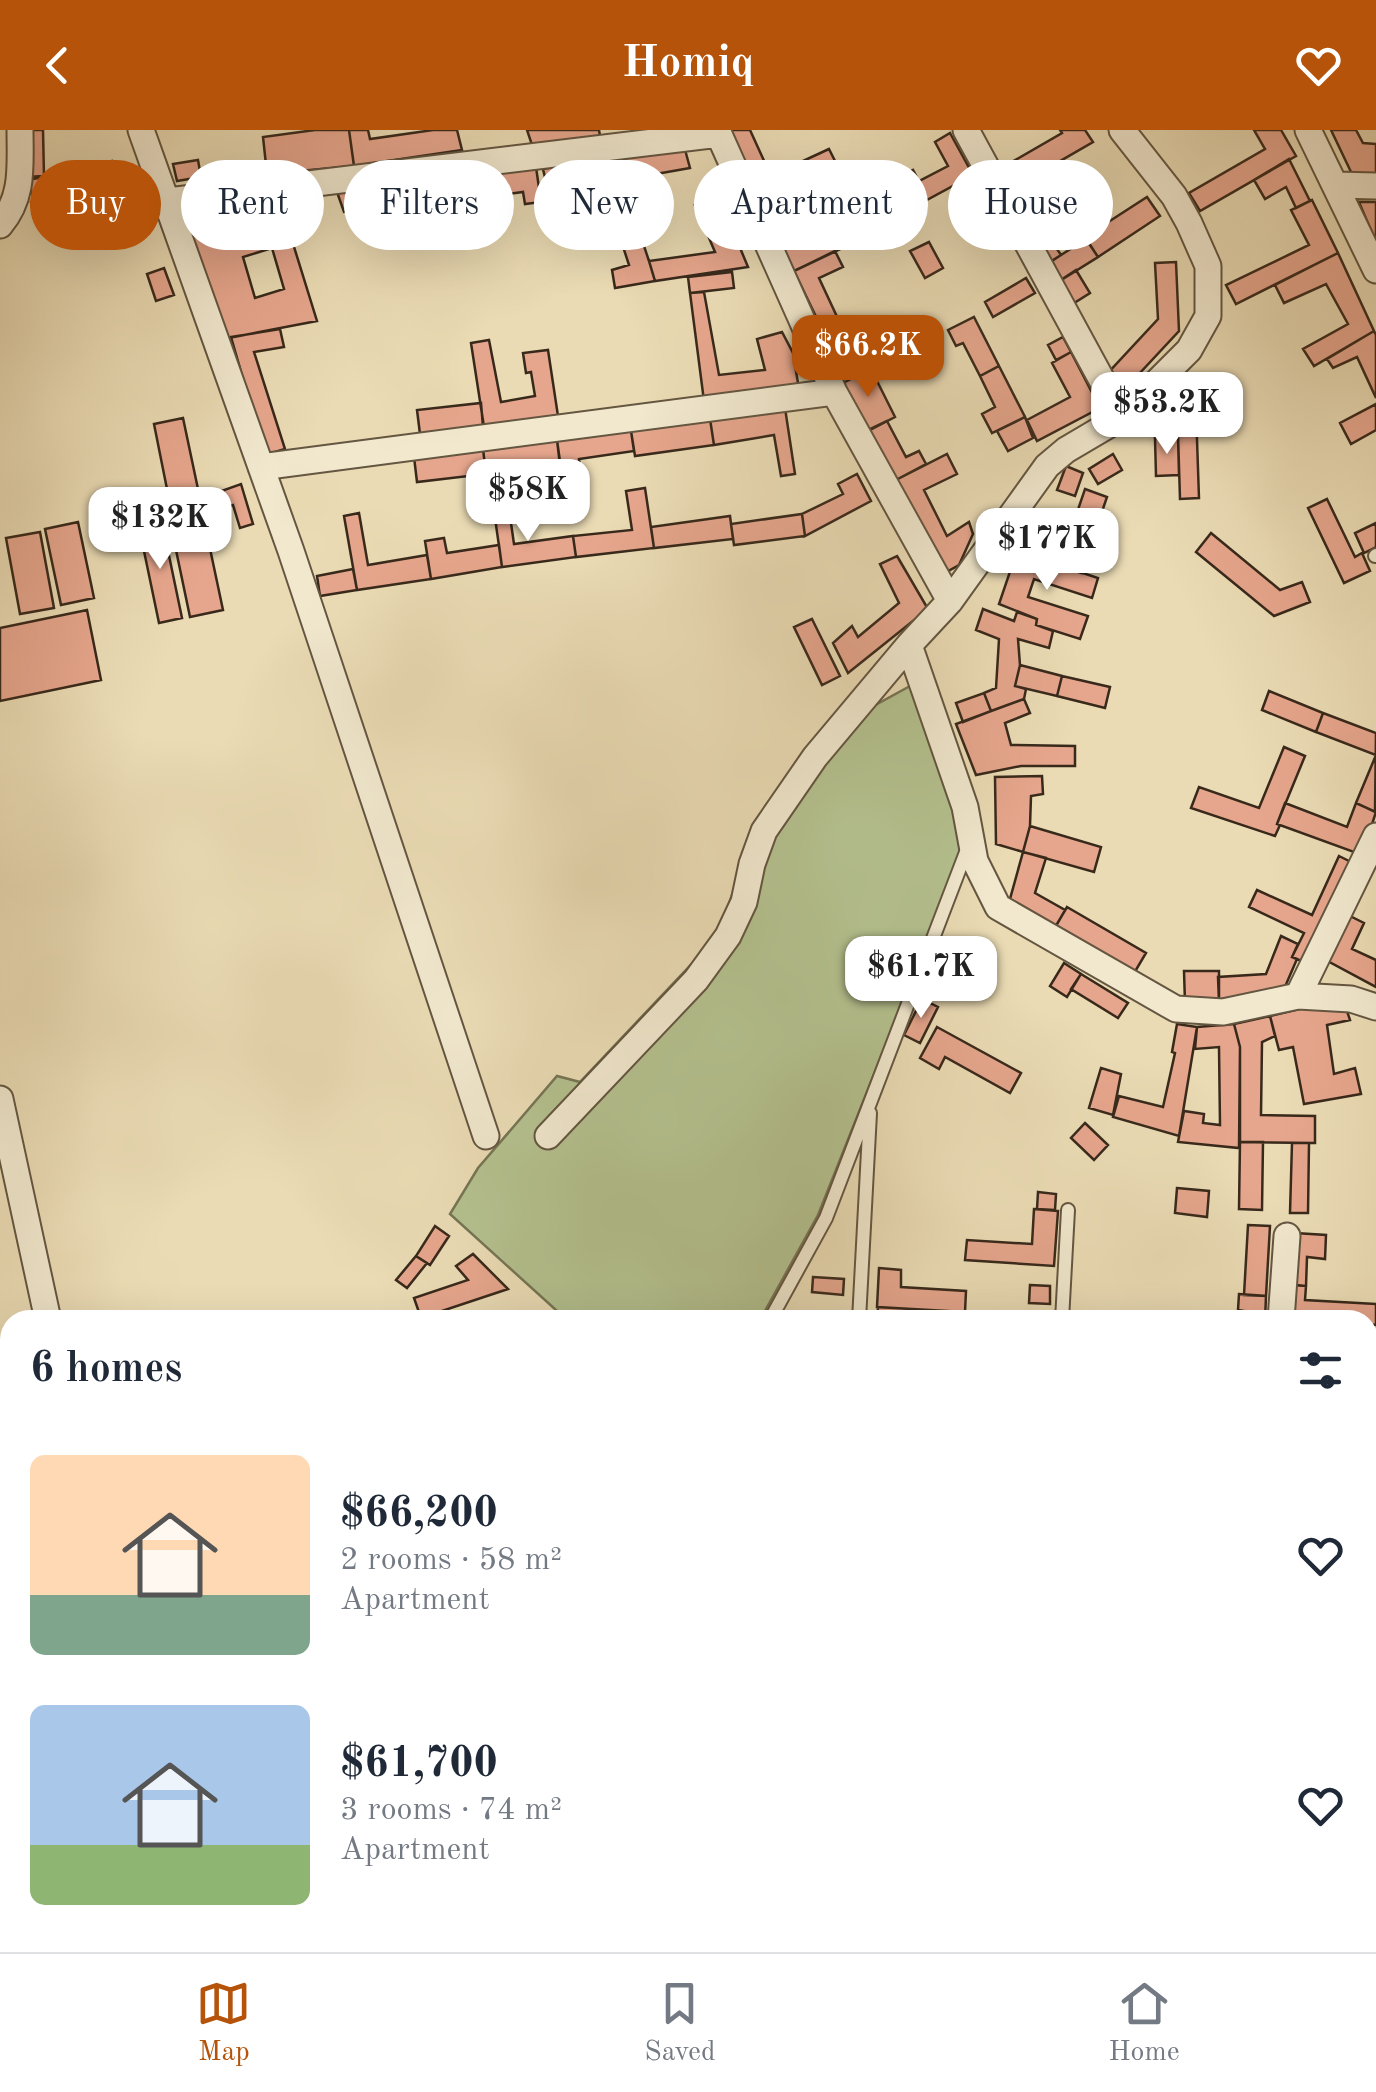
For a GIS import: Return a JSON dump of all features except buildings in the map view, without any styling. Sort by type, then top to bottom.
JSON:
[{"type":"street","points":[[0,225],[14,209],[20,186],[20,130]]},
{"type":"street","points":[[141,130],[261,467],[486,1136]]},
{"type":"street","points":[[966,130],[1122,417]]},
{"type":"street","points":[[548,1136],[696,980],[728,936],[744,902],[764,832],[815,757],[950,601],[1048,466],[1066,450],[1122,417],[1190,350],[1208,316],[1208,266],[1174,196],[1122,130]]},
{"type":"street","points":[[1308,130],[1376,270]]},
{"type":"street","points":[[168,200],[718,132],[834,392],[950,601]]},
{"type":"street","points":[[1336,185],[1376,186]]},
{"type":"street","points":[[261,467],[834,392]]},
{"type":"street","points":[[909,645],[965,807],[974,861],[998,907],[1176,1010],[1223,1012],[1298,996],[1351,1000],[1376,1007]]},
{"type":"street","points":[[1298,996],[1376,836]]},
{"type":"street","points":[[0,1099],[46,1310]]},
{"type":"street","points":[[1282,1310],[1287,1236]]},
{"type":"lane","points":[[775,1310],[826,1218],[971,840]]},
{"type":"lane","points":[[860,1310],[870,1100]]},
{"type":"lane","points":[[1063,1310],[1068,1210]]},
{"type":"green space","points":[[921,680],[972,828],[818,1215],[766,1310],[556,1310],[450,1214],[478,1168],[557,1076],[580,1082],[718,936],[747,851],[870,708]]}]
